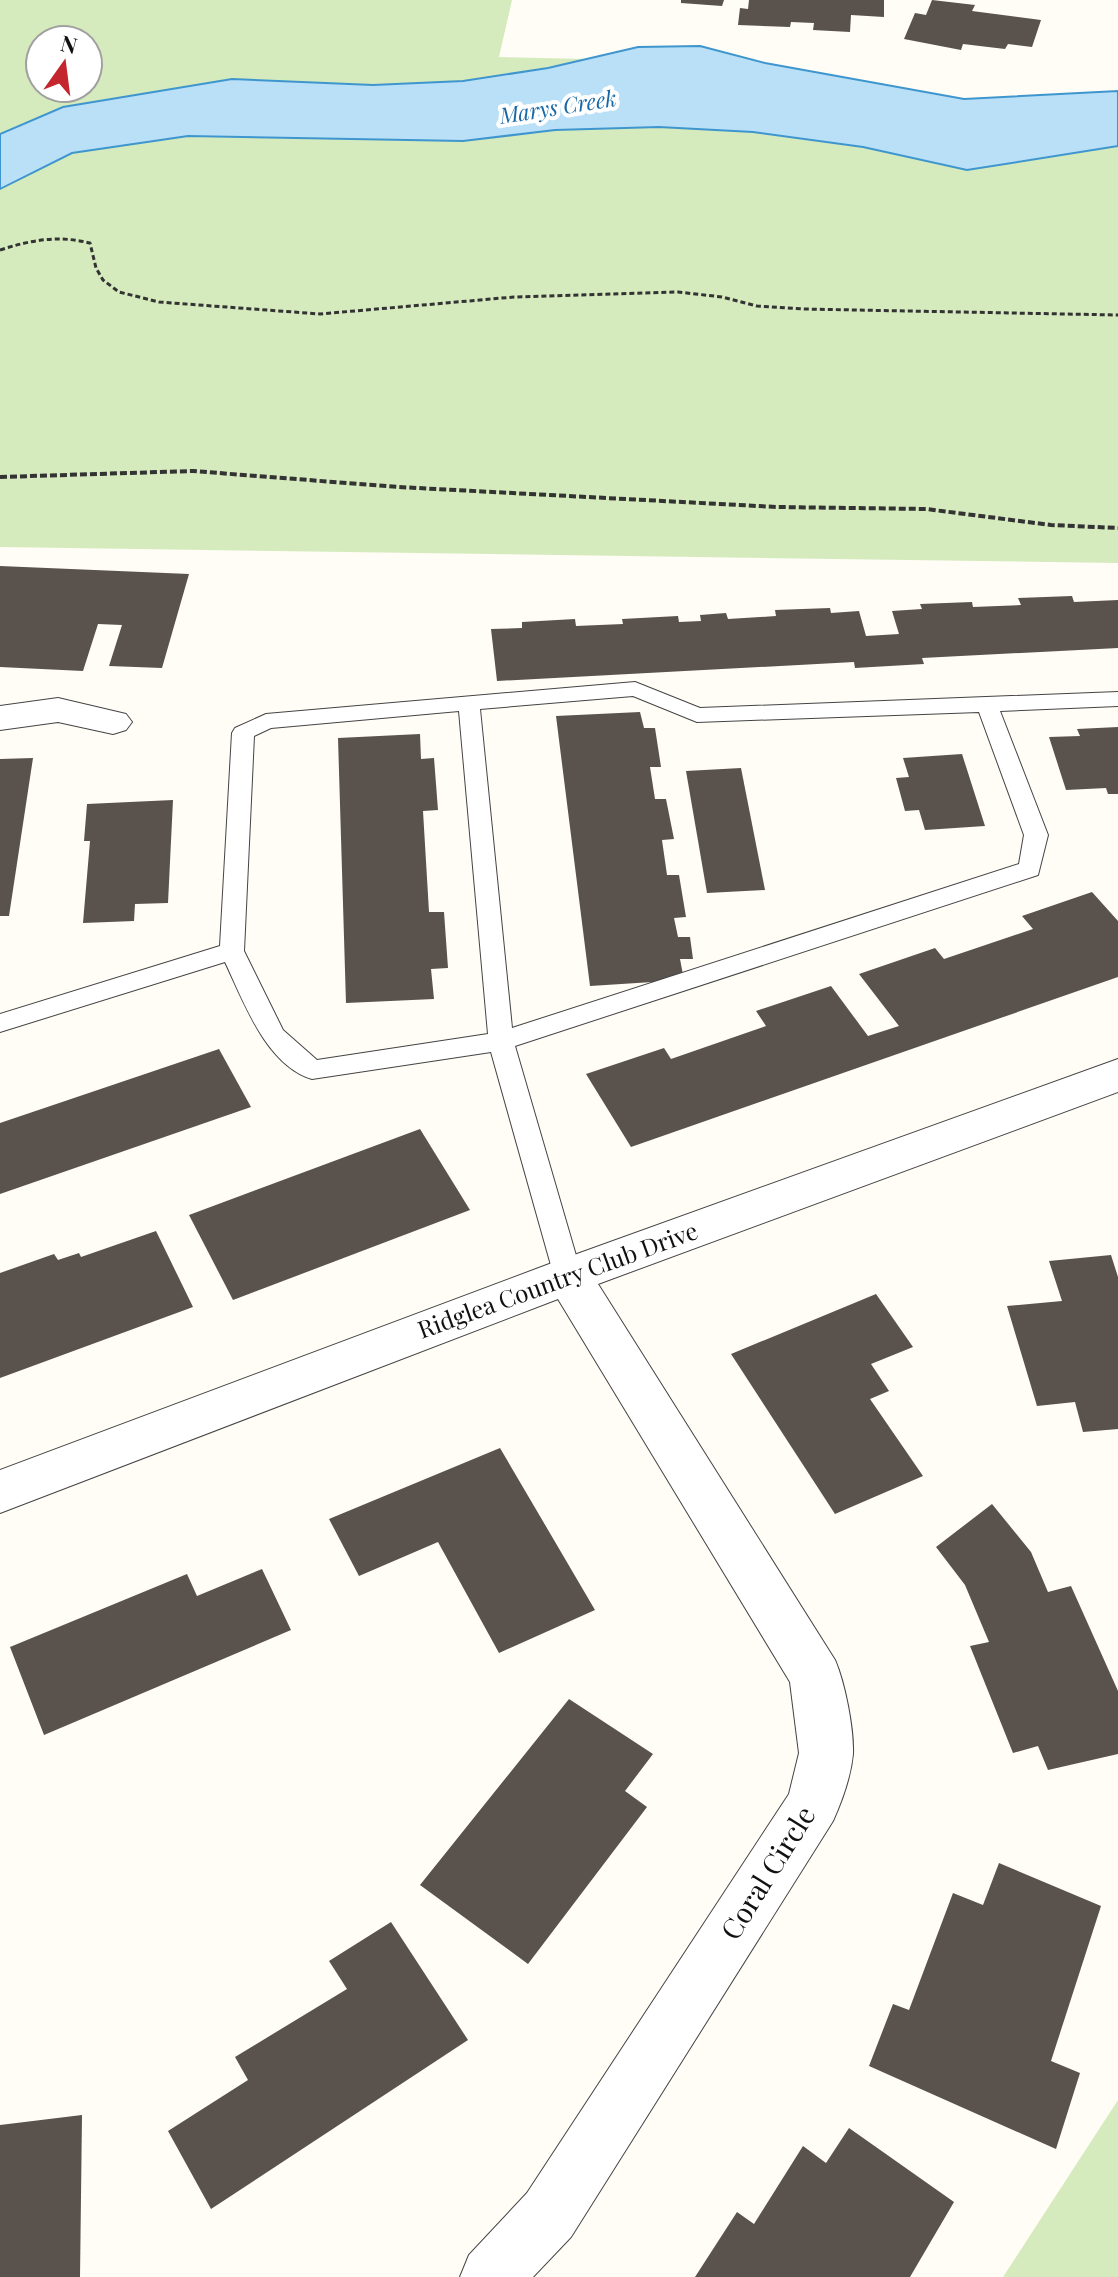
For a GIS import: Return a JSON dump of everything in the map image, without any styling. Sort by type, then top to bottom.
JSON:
[{"type":"street","points":[[0,718],[58,710],[113,722]]},
{"type":"street","name":"Ridglea Country Club Drive","points":[[0,1492],[568,1276],[1118,1075]]},
{"type":"street","name":"Coral Circle","points":[[491,2277],[549,2215],[814,1803],[826,1753],[816,1677],[568,1276]]},
{"type":"lane","points":[[987,705],[1036,835],[1030,869],[501,1041],[312,1070],[273,1036],[232,951],[243,733],[266,721],[469,706],[635,689],[697,715],[1118,699]]},
{"type":"lane","points":[[469,706],[501,1041],[568,1276]]},
{"type":"lane","points":[[0,1023],[232,951]]},
{"type":"path","points":[[0,250],[34,239],[68,236],[90,243],[103,280],[119,292],[159,302],[320,314],[472,299],[649,292],[707,295],[757,306],[803,309],[1118,315]]},
{"type":"path","points":[[0,477],[232,473],[413,488],[777,507],[926,509],[1051,525],[1118,528]]},
{"type":"green space","points":[[0,0],[512,0],[499,57],[765,63],[1118,134],[1118,563],[0,547]]},
{"type":"green space","points":[[1118,2100],[1118,2277],[1003,2277]]},
{"type":"water","name":"Marys Creek","points":[[700,46],[765,63],[964,99],[1118,91],[1118,146],[967,170],[863,147],[753,132],[659,127],[555,130],[463,141],[188,136],[72,153],[0,189],[0,134],[63,107],[104,104],[104,100],[232,79],[373,85],[463,81],[548,68],[638,47]]},
{"type":"building","points":[[681,0],[724,0],[722,6],[681,3]]},
{"type":"building","points":[[749,0],[884,0],[884,17],[851,15],[850,32],[813,30],[814,23],[791,22],[790,27],[738,25],[740,8],[748,9]]},
{"type":"building","points":[[932,0],[975,5],[972,11],[1041,20],[1032,47],[1008,44],[1005,49],[963,44],[961,50],[904,39],[915,13],[926,15]]},
{"type":"building","points":[[0,566],[189,574],[162,668],[109,666],[122,625],[98,624],[83,671],[0,667]]},
{"type":"building","points":[[1072,596],[1074,602],[1118,600],[1118,648],[922,658],[924,664],[855,668],[854,662],[497,681],[491,629],[522,628],[522,622],[575,619],[576,626],[623,624],[622,619],[678,616],[679,622],[701,621],[700,615],[726,613],[728,619],[776,616],[775,610],[830,608],[831,613],[859,611],[866,636],[899,634],[892,611],[922,609],[920,604],[972,602],[973,607],[1021,605],[1018,598]]},
{"type":"building","points":[[640,712],[644,728],[655,728],[661,767],[650,767],[655,799],[666,799],[674,839],[662,840],[667,875],[679,875],[686,917],[674,918],[678,937],[690,937],[693,959],[680,959],[684,980],[590,986],[556,716]]},
{"type":"building","points":[[1118,727],[1118,794],[1108,794],[1106,788],[1066,790],[1049,737],[1080,736],[1077,729]]},
{"type":"building","points":[[420,734],[421,759],[434,758],[438,810],[423,811],[429,912],[444,912],[448,968],[431,969],[434,999],[346,1003],[338,738]]},
{"type":"building","points":[[962,754],[985,826],[925,830],[919,810],[905,811],[896,778],[909,777],[903,758]]},
{"type":"building","points":[[33,758],[9,916],[0,916],[0,759]]},
{"type":"building","points":[[741,768],[765,890],[707,893],[686,771]]},
{"type":"building","points":[[173,800],[168,903],[135,904],[134,921],[83,923],[90,841],[84,841],[87,804]]},
{"type":"building","points":[[1092,892],[1118,921],[1118,977],[631,1147],[586,1074],[664,1048],[671,1059],[766,1026],[756,1011],[831,986],[868,1036],[899,1026],[859,974],[935,948],[944,959],[1033,929],[1022,916]]},
{"type":"building","points":[[219,1049],[251,1107],[0,1194],[0,1123]]},
{"type":"building","points":[[420,1129],[470,1210],[233,1300],[189,1215]]},
{"type":"building","points":[[156,1231],[193,1307],[0,1378],[0,1273],[54,1254],[58,1260],[79,1253],[81,1257]]},
{"type":"building","points":[[1111,1255],[1118,1277],[1118,1429],[1083,1432],[1075,1402],[1037,1406],[1007,1306],[1062,1301],[1049,1261]]},
{"type":"building","points":[[876,1294],[913,1347],[871,1364],[889,1391],[870,1399],[923,1476],[835,1514],[731,1354]]},
{"type":"building","points":[[500,1448],[595,1610],[499,1653],[438,1542],[359,1576],[329,1519]]},
{"type":"building","points":[[992,1504],[1031,1552],[1048,1592],[1071,1586],[1118,1691],[1118,1754],[1048,1770],[1038,1746],[1013,1753],[970,1646],[989,1642],[965,1585],[936,1547]]},
{"type":"building","points":[[262,1569],[291,1630],[44,1735],[10,1647],[187,1574],[197,1596]]},
{"type":"building","points":[[569,1699],[653,1754],[625,1791],[647,1807],[528,1964],[420,1885]]},
{"type":"building","points":[[999,1863],[1101,1906],[1051,2061],[1080,2073],[1056,2149],[869,2066],[893,2004],[909,2010],[953,1893],[983,1905]]},
{"type":"building","points":[[391,1922],[468,2040],[211,2209],[168,2131],[248,2080],[235,2057],[347,1989],[329,1961]]},
{"type":"building","points":[[82,2115],[80,2277],[0,2277],[0,2125]]},
{"type":"building","points":[[849,2128],[954,2202],[910,2277],[695,2277],[737,2212],[754,2224],[803,2146],[826,2163]]}]
